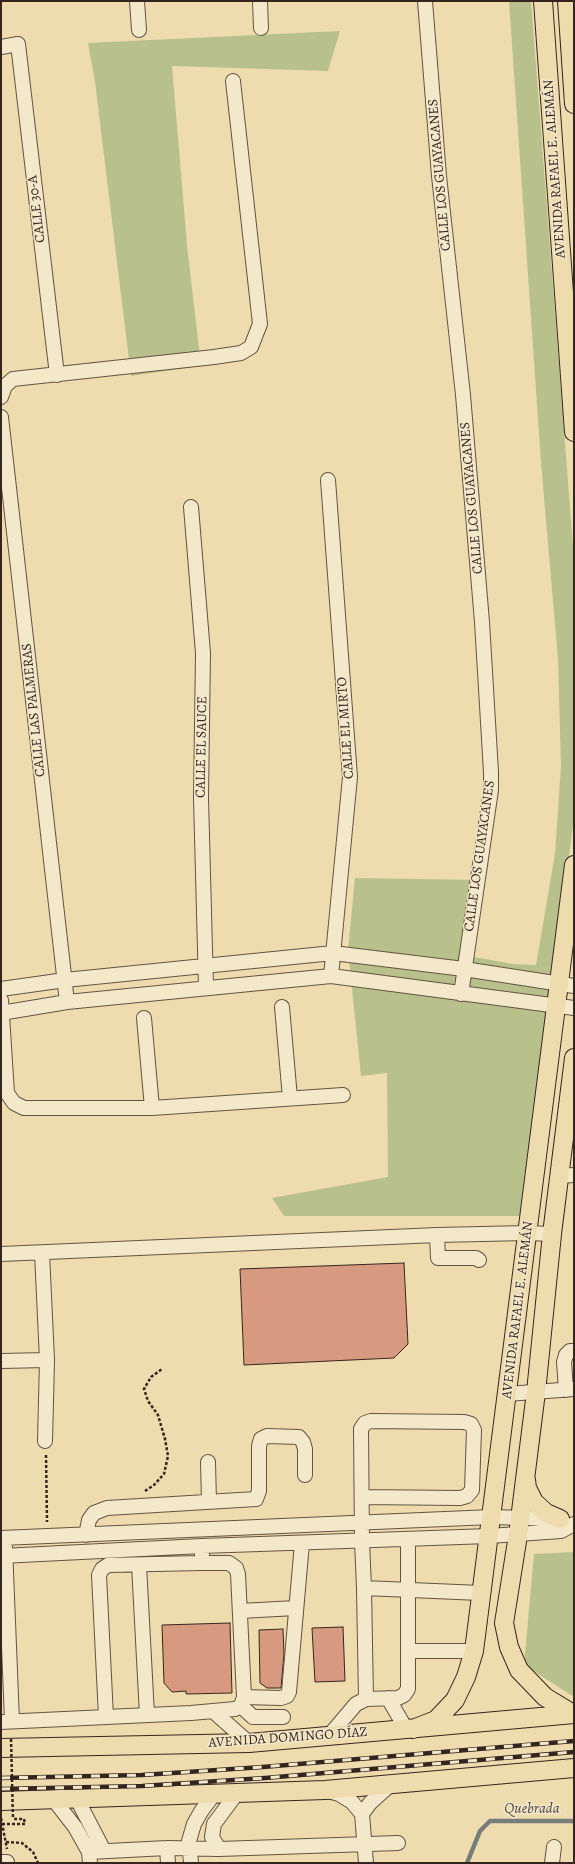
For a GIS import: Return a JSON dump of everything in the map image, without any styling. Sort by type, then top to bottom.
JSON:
[{"type":"main road","name":"AVENIDA RAFAEL E. ALEMÁN","points":[[543,1],[574,432]]},
{"type":"main road","name":"AVENIDA RAFAEL E. ALEMÁN","points":[[567,1],[574,104]]},
{"type":"main road","name":"AVENIDA RAFAEL E. ALEMÁN","points":[[409,1729],[436,1720],[455,1700],[466,1677],[474,1651],[556,1007],[566,986],[574,865]]},
{"type":"main road","name":"AVENIDA RAFAEL E. ALEMÁN","points":[[574,1058],[566,1176],[552,1234],[536,1392],[519,1516],[518,1535],[504,1623],[509,1647],[519,1670],[545,1697],[574,1714]]},
{"type":"main road","points":[[526,1472],[527,1488],[534,1502],[546,1513],[569,1522]]},
{"type":"main road","name":"AVENIDA DOMINGO DÍAZ","points":[[6,1743],[249,1743],[574,1714]]},
{"type":"main road","points":[[1,1801],[325,1790],[574,1768]]},
{"type":"street","points":[[137,1],[139,30]]},
{"type":"street","points":[[260,1],[261,28]]},
{"type":"street","name":"CALLE LOS GUAYACANES","points":[[425,1],[439,176],[463,395],[482,622],[491,772],[491,790],[464,969],[462,994]]},
{"type":"street","name":"CALLE 30-A","points":[[1,46],[18,44],[57,375]]},
{"type":"street","points":[[1,396],[6,386],[13,379],[214,357],[241,353],[251,347],[260,324],[234,81]]},
{"type":"street","name":"CALLE LAS PALMERAS","points":[[1,417],[67,1002]]},
{"type":"street","name":"CALLE EL MIRTO","points":[[328,480],[350,778],[331,976]]},
{"type":"street","name":"CALLE EL SAUCE","points":[[192,508],[203,653],[201,798],[206,988]]},
{"type":"street","points":[[1,989],[65,980],[333,953],[464,969],[566,986]]},
{"type":"street","points":[[343,1095],[152,1108],[24,1108],[4,1093],[1,1009],[331,976],[556,1007],[574,1008]]},
{"type":"street","points":[[282,1007],[290,1098]]},
{"type":"street","points":[[144,1018],[152,1108]]},
{"type":"street","points":[[1,1254],[438,1235],[527,1233],[552,1234]]},
{"type":"street","points":[[438,1235],[438,1258],[476,1258],[479,1260]]},
{"type":"street","points":[[42,1253],[47,1360],[46,1441]]},
{"type":"street","points":[[507,1394],[570,1390],[564,1362],[566,1355],[570,1351],[574,1351]]},
{"type":"street","points":[[1,1361],[47,1360]]},
{"type":"street","points":[[362,1498],[460,1498],[467,1496],[472,1490],[474,1430],[471,1424],[464,1422],[371,1421],[365,1423],[361,1428],[362,1541],[366,1699]]},
{"type":"street","points":[[86,1535],[89,1520],[94,1513],[107,1508],[256,1499],[259,1491],[259,1446],[262,1439],[267,1436],[299,1437],[304,1442],[305,1475]]},
{"type":"street","points":[[208,1462],[209,1502]]},
{"type":"street","points":[[302,1543],[289,1692],[287,1696],[281,1698],[242,1701],[235,1709],[213,1711],[106,1718],[7,1721],[2,1538],[519,1516],[569,1522]]},
{"type":"street","points":[[3,1556],[202,1546],[518,1535],[561,1531],[569,1522]]},
{"type":"street","points":[[200,1530],[202,1563]]},
{"type":"street","points":[[328,1737],[356,1704],[366,1699],[398,1698],[404,1695],[408,1689],[408,1539]]},
{"type":"street","points":[[106,1718],[98,1575],[102,1569],[108,1565],[202,1563],[229,1563],[236,1568],[238,1574],[242,1701],[253,1717],[283,1717]]},
{"type":"street","points":[[139,1565],[147,1715]]},
{"type":"street","points":[[364,1588],[481,1593]]},
{"type":"street","points":[[240,1610],[296,1608]]},
{"type":"street","points":[[408,1651],[474,1651]]},
{"type":"street","points":[[388,1698],[409,1729]]},
{"type":"street","points":[[213,1711],[249,1743]]},
{"type":"street","points":[[362,1814],[370,1803],[390,1784]]},
{"type":"street","points":[[325,1790],[340,1794],[352,1802],[362,1814],[366,1863]]},
{"type":"street","points":[[219,1849],[212,1837],[214,1824],[237,1793]]},
{"type":"street","points":[[191,1863],[190,1841],[194,1824],[215,1794]]},
{"type":"street","points":[[77,1799],[104,1851]]},
{"type":"street","points":[[54,1800],[75,1827],[90,1858],[104,1851],[167,1848],[219,1849],[398,1843]]},
{"type":"street","points":[[552,1863],[554,1847]]},
{"type":"street","points":[[167,1848],[168,1863]]},
{"type":"path","points":[[135,1506],[142,1493],[154,1485],[164,1474],[168,1456],[158,1415],[148,1401],[144,1389],[151,1377],[162,1369]]},
{"type":"path","points":[[46,1441],[47,1536]]},
{"type":"path","points":[[2,1824],[25,1824],[24,1819],[13,1819],[6,1743]]},
{"type":"path","points":[[1,1818],[6,1842],[4,1862]]},
{"type":"path","points":[[6,1842],[22,1843],[33,1852],[38,1863]]},
{"type":"green space","points":[[509,1],[531,1],[574,559],[574,818],[521,1216],[284,1216],[272,1198],[388,1177],[387,1073],[361,1076],[348,950],[355,878],[482,880],[474,957],[513,964],[536,965],[555,854],[561,766],[558,659],[541,462]]},
{"type":"green space","points":[[340,31],[328,71],[172,66],[187,245],[201,366],[131,376],[95,82],[88,43]]},
{"type":"green space","points":[[574,1552],[574,1697],[524,1665],[534,1554]]},
{"type":"building","points":[[404,1263],[408,1344],[394,1358],[244,1365],[240,1269]]},
{"type":"building","points":[[230,1623],[232,1693],[186,1694],[186,1691],[172,1692],[164,1683],[162,1625]]},
{"type":"building","points":[[343,1627],[345,1681],[315,1682],[312,1628]]},
{"type":"building","points":[[283,1629],[284,1654],[281,1688],[267,1688],[260,1683],[259,1630]]},
{"type":"waterway","name":"Quebrada","points":[[467,1863],[480,1831],[490,1821],[574,1821]]},
{"type":"railway","points":[[1,1778],[142,1775],[263,1767],[574,1741]]},
{"type":"railway","points":[[1,1789],[142,1786],[265,1778],[574,1752]]}]
